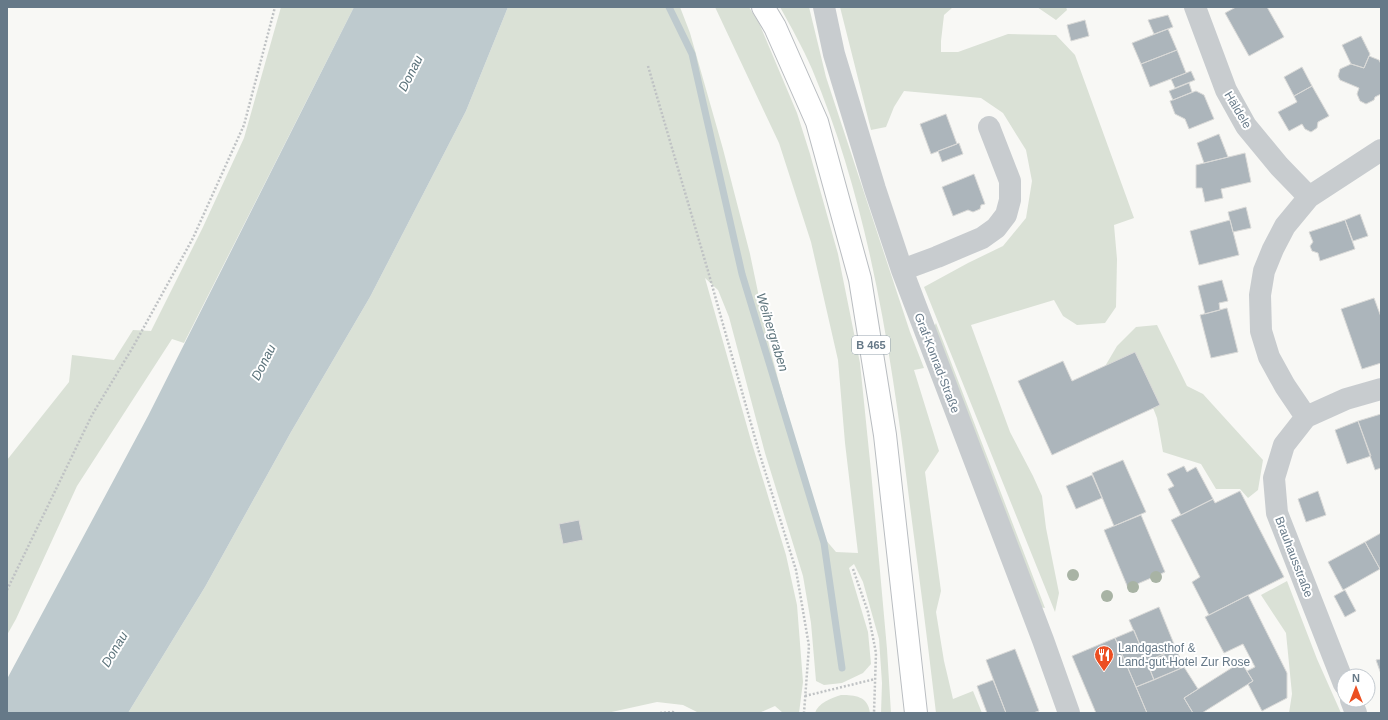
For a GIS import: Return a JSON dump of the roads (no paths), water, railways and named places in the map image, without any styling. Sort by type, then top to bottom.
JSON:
[{"type":"main road","name":"B 465","points":[[763,7],[775,27],[817,122],[860,279],[885,435],[916,713]]},
{"type":"street","name":"Graf-Konrad-Straße","points":[[824,7],[834,54],[875,189],[902,270],[1043,640],[1069,713]]},
{"type":"street","name":"Häldele","points":[[1195,7],[1226,90],[1246,126],[1279,166],[1309,197]]},
{"type":"street","points":[[902,270],[982,238],[996,228],[1006,215],[1010,200],[1010,181],[989,127]]},
{"type":"street","points":[[1306,417],[1285,386],[1269,357],[1261,331],[1260,295],[1264,272],[1273,249],[1285,226],[1309,197],[1381,150]]},
{"type":"street","name":"Brauhausstraße","points":[[1338,668],[1277,513],[1274,478],[1284,445],[1306,417],[1346,399],[1381,389]]},
{"type":"water","name":"Donau","points":[[354,7],[508,7],[466,111],[370,297],[291,432],[205,587],[128,713],[7,713],[7,679],[148,416]]},
{"type":"waterway","name":"Weihergraben","points":[[669,7],[692,54],[742,274],[824,543],[842,668]]},
{"type":"place","name":"Landgasthof & Land-gut-Hotel Zur Rose","points":[[1104,672]]}]
